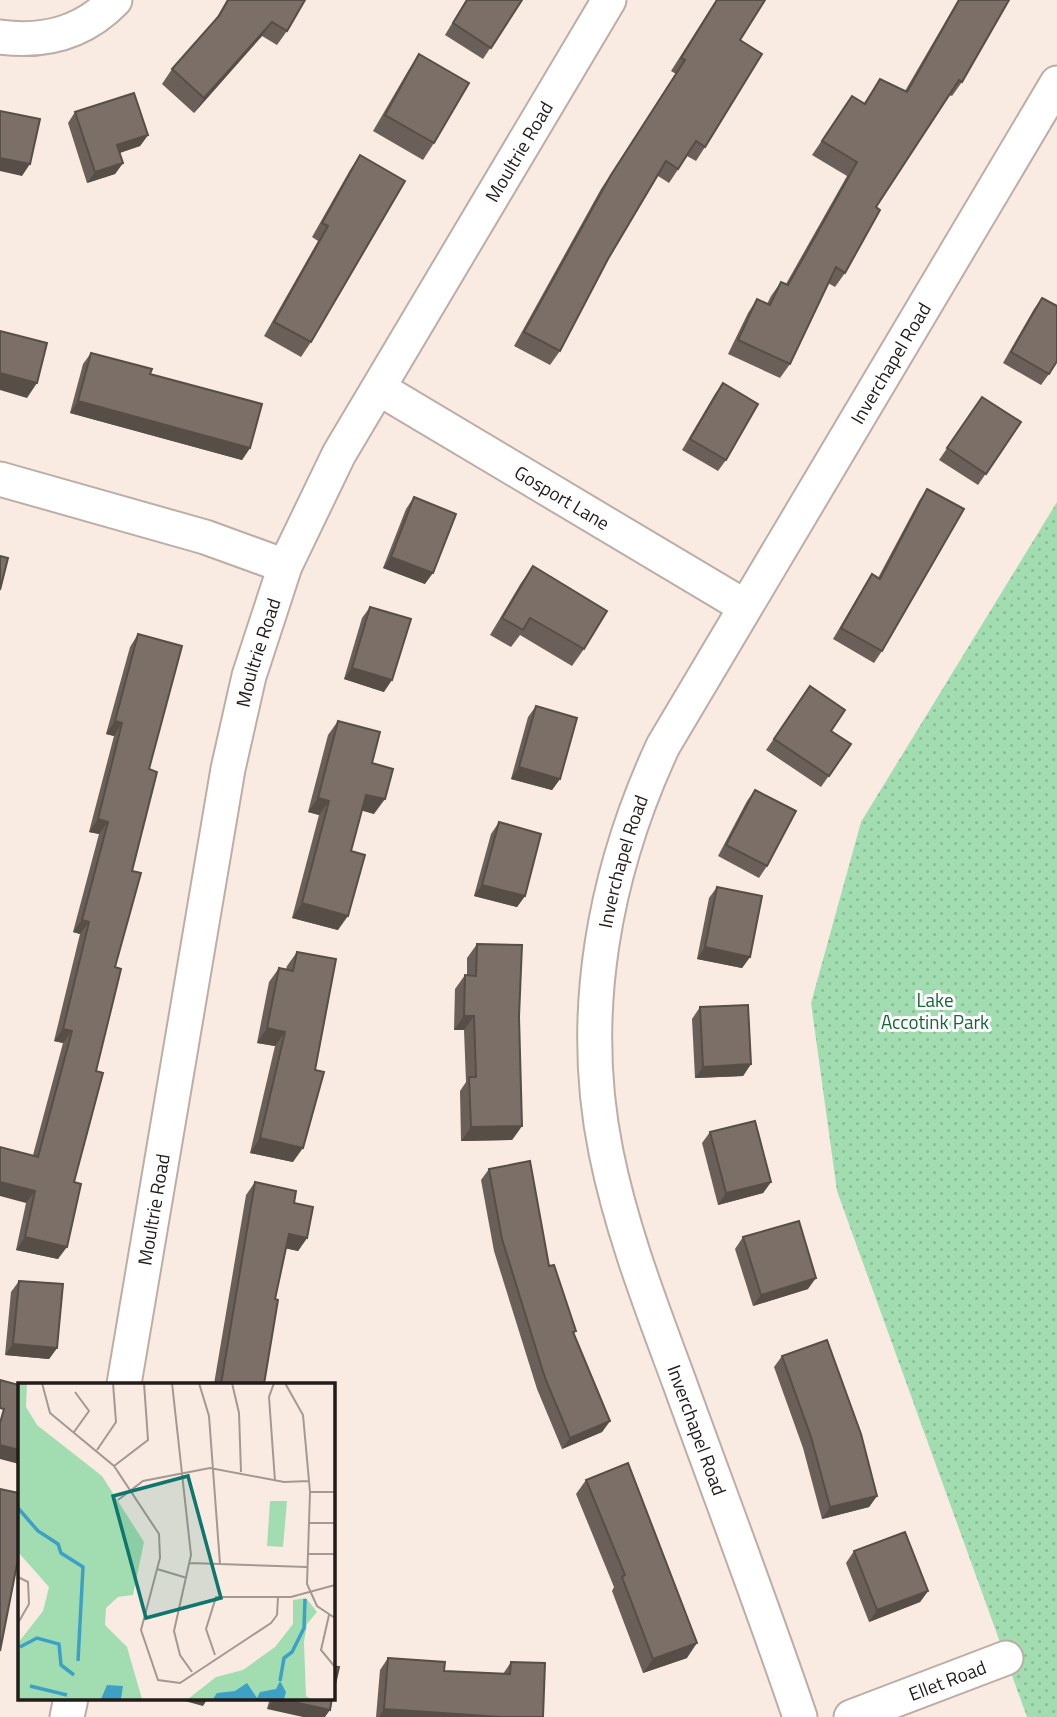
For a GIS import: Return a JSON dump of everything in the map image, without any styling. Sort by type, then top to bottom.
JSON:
[{"type":"street","points":[[0,37],[27,40],[60,35],[83,26],[115,0]]},
{"type":"street","name":"Moultrie Road","points":[[124,1383],[228,769],[250,676],[285,566],[339,454],[609,0]]},
{"type":"street","name":"Inverchapel Road","points":[[800,1717],[627,1238],[606,1151],[595,1067],[595,1006],[601,946],[612,887],[628,829],[663,746],[1057,83]]},
{"type":"street","name":"Gosport Lane","points":[[380,389],[744,606]]},
{"type":"street","points":[[0,479],[205,537],[285,566]]},
{"type":"street","name":"Ellet Road","points":[[851,1717],[1006,1658]]},
{"type":"green space","name":"Lake Accotink Park","points":[[1057,502],[1057,1717],[1027,1717],[837,1191],[811,1003],[861,822]]},
{"type":"building","points":[[228,0],[305,0],[287,31],[272,22],[204,98],[172,69],[219,16]]},
{"type":"building","points":[[467,0],[522,0],[491,48],[453,23]]},
{"type":"building","points":[[717,0],[765,0],[740,40],[762,54],[705,147],[696,141],[678,169],[666,161],[608,259],[560,351],[524,332],[611,175],[685,60],[681,58]]},
{"type":"building","points":[[959,0],[1009,0],[962,82],[959,80],[876,207],[880,210],[845,273],[836,267],[790,364],[738,340],[757,299],[770,305],[781,282],[788,285],[857,162],[822,141],[852,96],[865,104],[880,79],[907,92]]},
{"type":"building","points":[[419,54],[469,83],[434,143],[385,115]]},
{"type":"building","points":[[134,93],[148,135],[117,145],[123,163],[95,172],[75,112]]},
{"type":"building","points":[[0,111],[40,119],[30,164],[0,158]]},
{"type":"building","points":[[360,155],[405,181],[311,342],[274,322],[328,226],[322,223]]},
{"type":"building","points":[[1042,298],[1057,306],[1057,361],[1049,374],[1011,352]]},
{"type":"building","points":[[0,331],[47,343],[37,383],[0,373]]},
{"type":"building","points":[[91,353],[152,369],[150,374],[262,404],[250,448],[78,401]]},
{"type":"building","points":[[723,383],[758,404],[726,460],[690,439]]},
{"type":"building","points":[[982,397],[1021,422],[986,474],[947,448]]},
{"type":"building","points":[[927,489],[964,509],[882,651],[841,628],[872,574],[880,579]]},
{"type":"building","points":[[414,497],[456,514],[433,573],[391,557]]},
{"type":"building","points":[[0,556],[8,558],[0,590]]},
{"type":"building","points":[[533,566],[607,611],[584,649],[530,618],[523,630],[502,618]]},
{"type":"building","points":[[370,607],[411,619],[392,680],[352,668]]},
{"type":"building","points":[[138,634],[182,646],[149,769],[157,772],[132,871],[141,873],[115,967],[121,969],[96,1071],[103,1073],[74,1182],[81,1184],[67,1247],[25,1237],[35,1191],[0,1182],[0,1147],[38,1157],[72,1031],[63,1029],[89,922],[82,920],[108,822],[98,819],[122,723],[115,721]]},
{"type":"building","points":[[810,686],[845,710],[831,731],[851,744],[829,776],[774,739]]},
{"type":"building","points":[[536,706],[577,718],[560,779],[519,767]]},
{"type":"building","points":[[338,721],[380,732],[372,763],[393,769],[385,799],[366,795],[351,851],[365,855],[348,916],[302,903],[329,801],[318,798]]},
{"type":"building","points":[[755,790],[796,811],[767,866],[726,845]]},
{"type":"building","points":[[499,822],[541,834],[525,896],[482,885]]},
{"type":"building","points":[[717,887],[762,896],[750,957],[705,947]]},
{"type":"building","points":[[477,944],[522,945],[519,1017],[522,1126],[471,1127],[469,1077],[476,1077],[474,1016],[464,1016],[465,975],[476,976]]},
{"type":"building","points":[[297,952],[336,959],[315,1070],[324,1072],[303,1148],[260,1138],[285,1032],[267,1028],[279,968],[293,971]]},
{"type":"building","points":[[748,1005],[751,1064],[703,1067],[700,1007]]},
{"type":"building","points":[[755,1121],[771,1182],[726,1193],[710,1132]]},
{"type":"building","points":[[530,1161],[549,1266],[554,1265],[576,1331],[573,1332],[610,1421],[570,1438],[545,1378],[502,1239],[489,1169]]},
{"type":"building","points":[[255,1182],[296,1191],[294,1203],[313,1207],[307,1238],[289,1234],[275,1299],[278,1300],[264,1383],[221,1383]]},
{"type":"building","points":[[799,1221],[816,1278],[761,1295],[743,1237]]},
{"type":"building","points":[[19,1281],[63,1284],[57,1348],[13,1344]]},
{"type":"building","points":[[827,1340],[861,1434],[877,1496],[830,1507],[811,1437],[782,1356]]},
{"type":"building","points":[[0,1380],[18,1385],[18,1450],[0,1445],[0,1423],[4,1409],[0,1408]]},
{"type":"building","points":[[628,1463],[697,1643],[653,1659],[622,1577],[625,1575],[586,1480]]},
{"type":"building","points":[[0,1489],[18,1493],[18,1559],[0,1651]]},
{"type":"building","points":[[905,1532],[928,1591],[877,1610],[854,1551]]},
{"type":"building","points":[[388,1658],[445,1662],[444,1671],[510,1674],[511,1662],[545,1663],[543,1717],[501,1717],[384,1709]]},
{"type":"building","points":[[334,1666],[339,1667],[334,1688]]},
{"type":"building","points":[[284,1700],[332,1700],[330,1710]]}]
